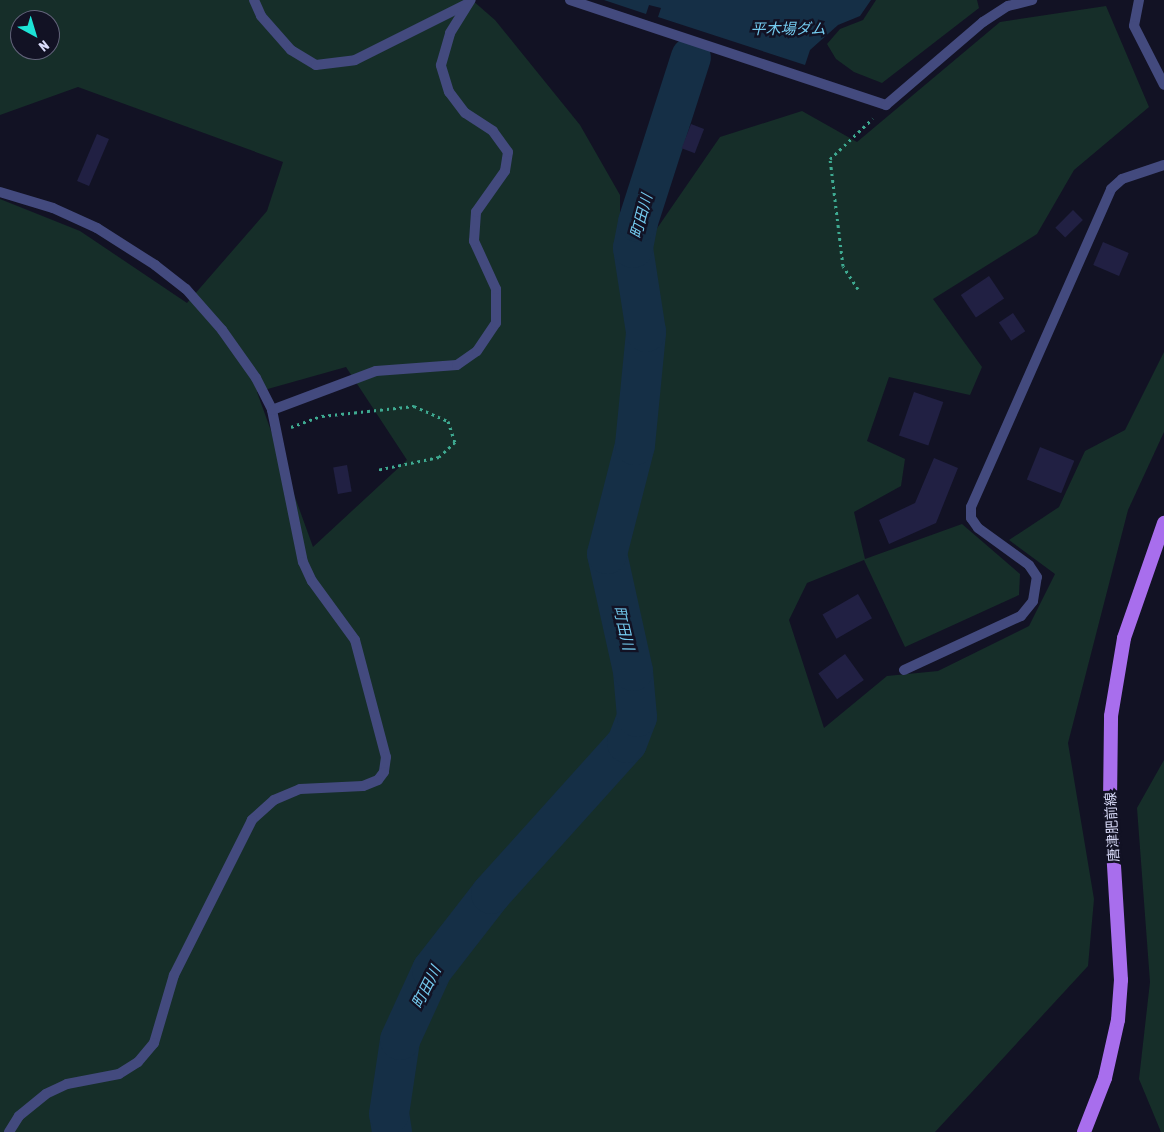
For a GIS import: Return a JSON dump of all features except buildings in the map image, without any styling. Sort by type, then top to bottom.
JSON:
[{"type":"main road","name":"唐津肥前線","points":[[1084,1132],[1091,1120],[1105,1078],[1120,1000],[1110,802],[1111,716],[1124,638],[1164,523]]},
{"type":"street","points":[[254,0],[261,16],[291,50],[316,65],[355,60],[470,2]]},
{"type":"street","points":[[570,0],[886,105],[983,22],[1008,6],[1032,0]]},
{"type":"street","points":[[1139,0],[1134,26],[1164,85]]},
{"type":"street","points":[[272,410],[376,371],[457,365],[477,351],[496,323],[496,290],[474,241],[476,212],[505,171],[508,152],[493,131],[465,113],[448,92],[442,65],[450,33],[470,2]]},
{"type":"street","points":[[904,670],[1020,616],[1033,601],[1037,577],[1029,566],[978,528],[971,518],[971,507],[1110,188],[1122,179],[1164,165]]},
{"type":"street","points":[[0,192],[53,208],[97,228],[186,289],[222,330],[256,378],[272,410],[303,562],[312,581],[355,640],[386,757],[384,772],[378,780],[363,786],[300,789],[274,800],[252,820],[174,976],[154,1043],[138,1062],[119,1074],[67,1084],[46,1094],[19,1116],[9,1132]]},
{"type":"path","points":[[858,288],[843,266],[830,158],[886,105]]},
{"type":"path","points":[[277,433],[322,416],[414,406],[448,421],[455,442],[440,457],[377,470]]},
{"type":"green space","points":[[0,0],[472,0],[495,20],[580,125],[620,195],[620,244],[649,240],[720,137],[802,111],[857,142],[1000,22],[1106,6],[1149,107],[1074,170],[1037,234],[933,299],[982,367],[970,395],[889,377],[867,441],[905,459],[901,486],[854,512],[865,559],[962,524],[1020,574],[1019,595],[905,647],[864,560],[807,583],[789,620],[824,728],[887,676],[938,671],[1029,626],[1055,574],[1009,540],[1059,507],[1085,451],[1125,430],[1164,352],[1164,432],[1128,510],[1068,743],[1094,899],[1088,966],[935,1132],[0,1132],[0,199],[80,231],[187,303],[267,211],[283,162],[78,87],[0,115]],"holes":[[[346,367],[407,460],[313,547],[257,392]]]},
{"type":"green space","points":[[876,0],[977,0],[979,8],[882,83],[854,72],[836,59],[827,44],[840,29],[863,20]]},
{"type":"green space","points":[[1164,760],[1164,1132],[1161,1132],[1139,1079],[1150,982],[1137,808]]},
{"type":"water","name":"平木場ダム","points":[[604,0],[871,0],[860,16],[838,25],[810,50],[805,65],[658,17],[661,8],[649,5],[646,14]]},
{"type":"waterway","name":"町田川","points":[[392,1132],[389,1114],[400,1040],[432,970],[491,894],[627,743],[637,717],[633,671],[607,554],[635,445],[646,332],[633,248],[638,222],[691,57]]}]
